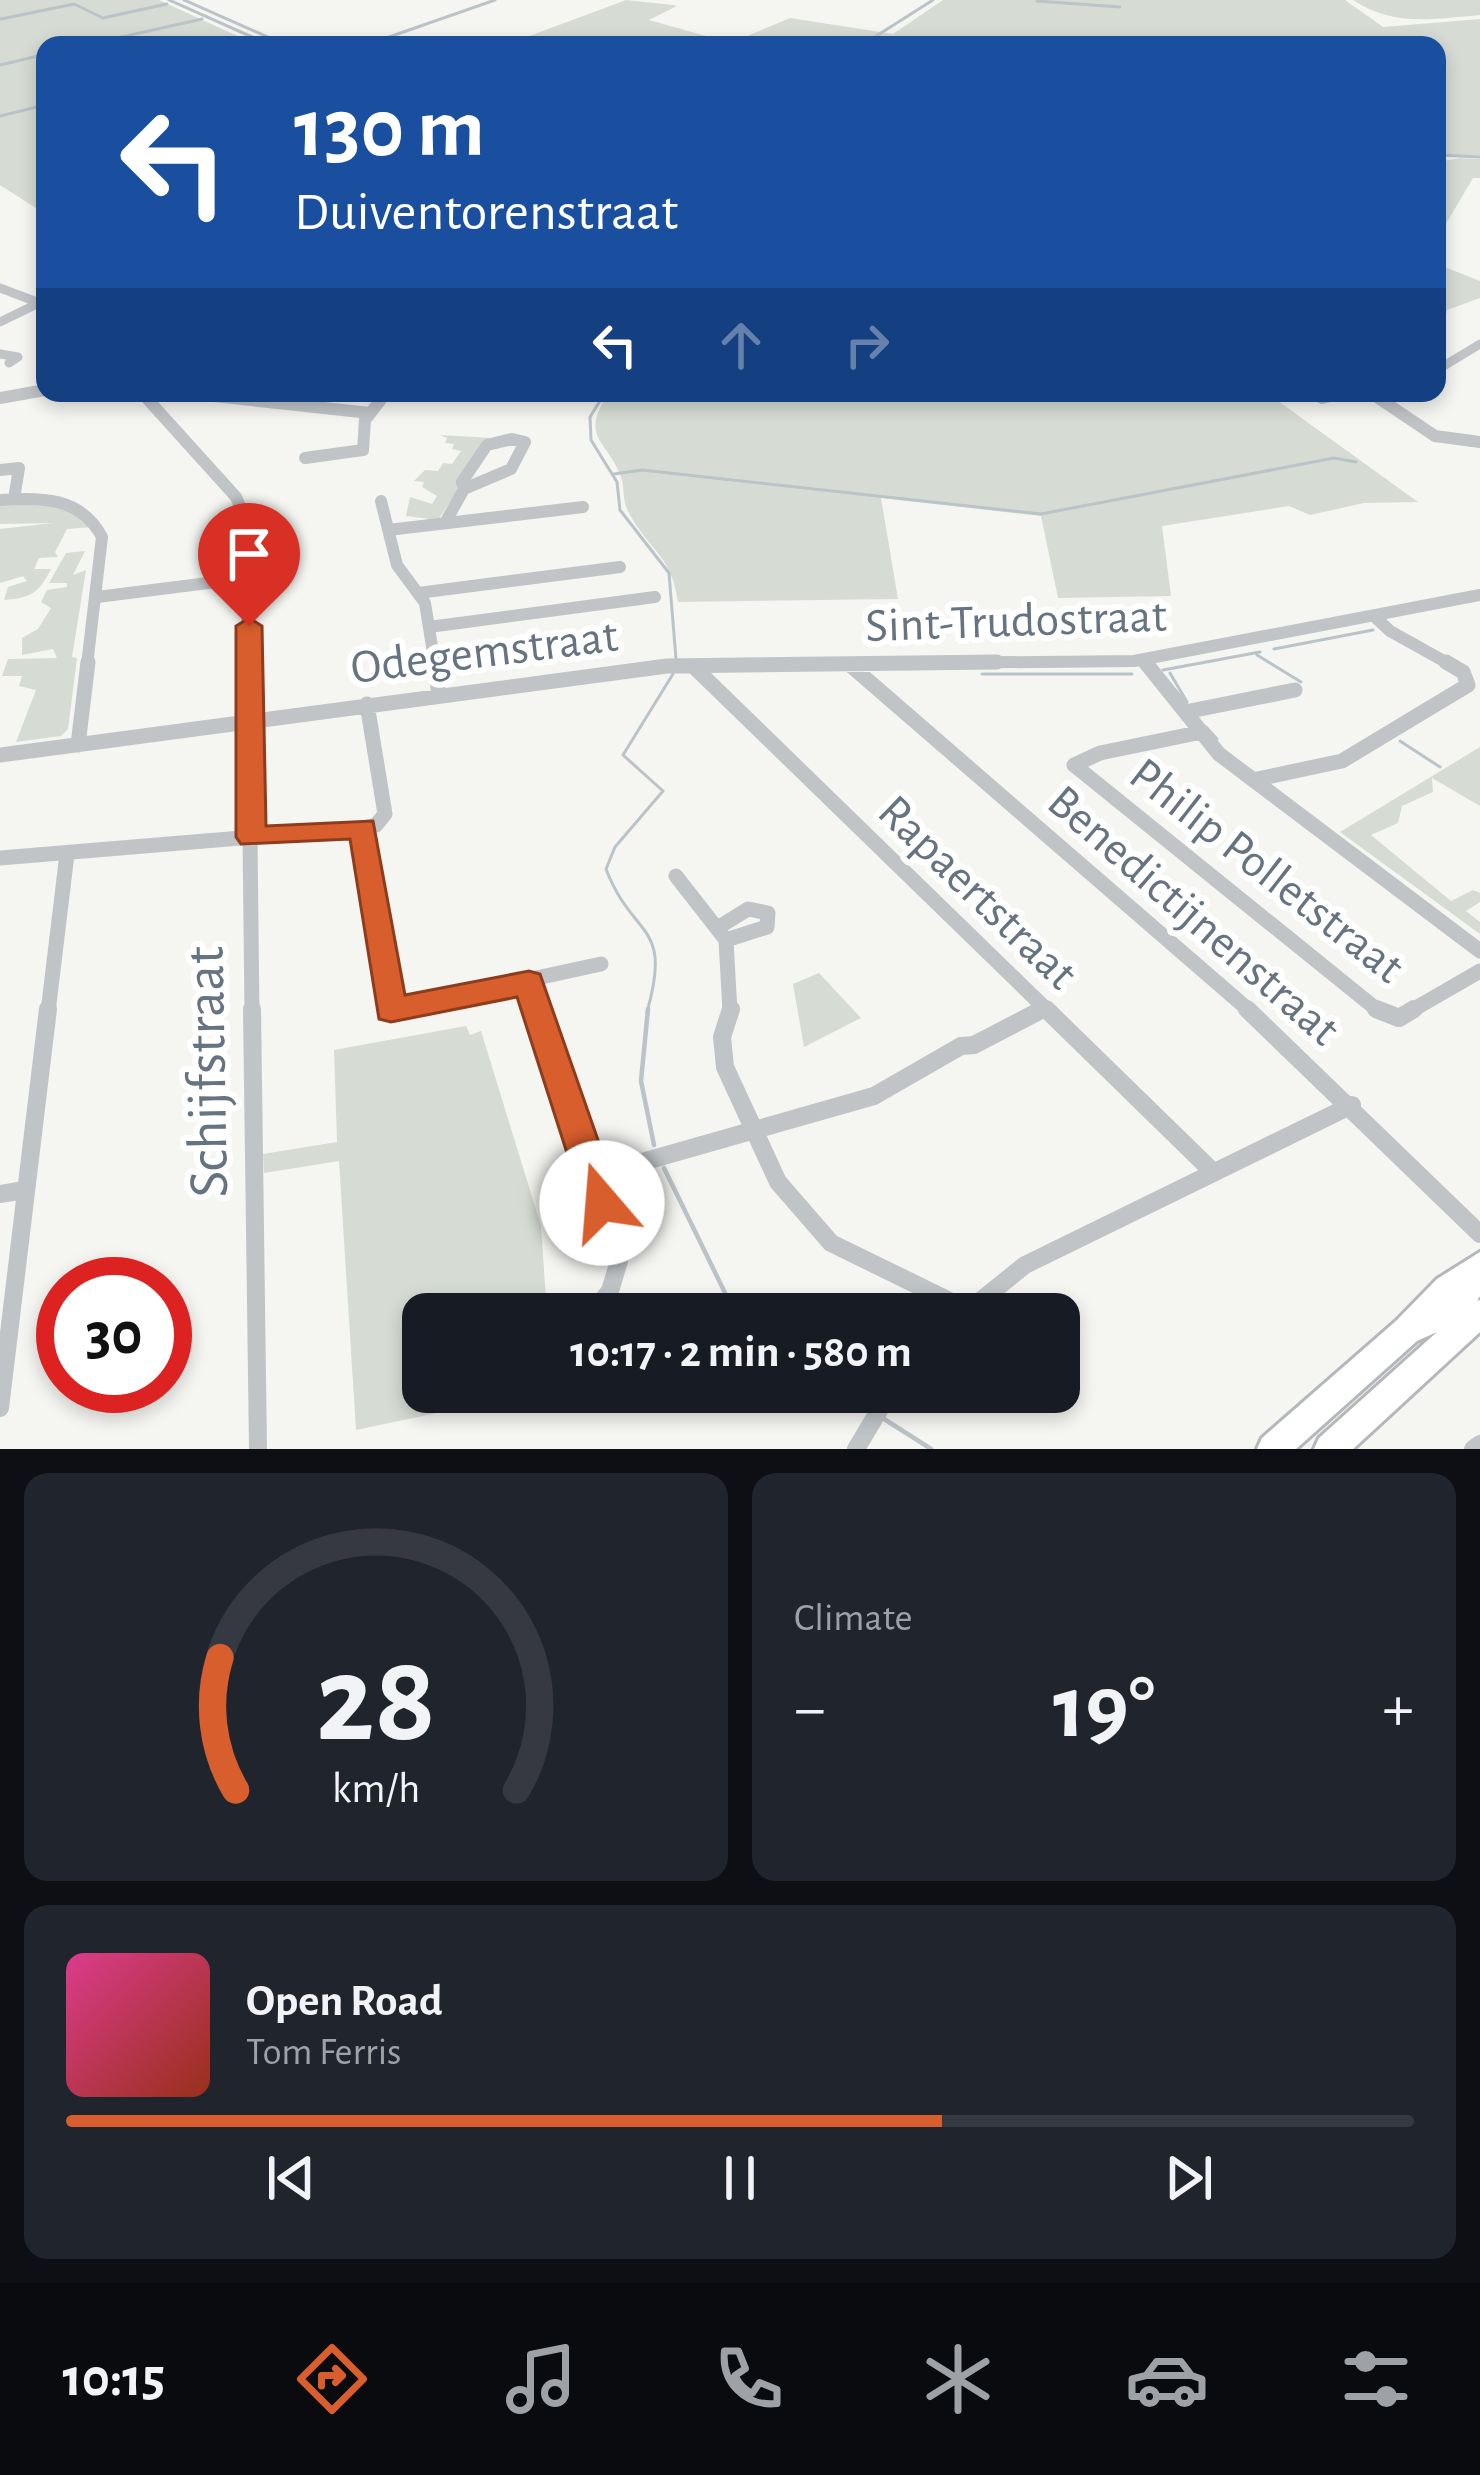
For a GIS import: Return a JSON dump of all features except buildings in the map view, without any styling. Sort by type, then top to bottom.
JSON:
[{"type":"main road","points":[[1273,1449],[1406,1331],[1439,1318],[1470,1292],[1480,1268]]},
{"type":"main road","points":[[1330,1449],[1480,1313]]},
{"type":"street","points":[[0,288],[36,302]]},
{"type":"street","points":[[0,322],[36,307]]},
{"type":"street","points":[[1446,365],[1480,345]]},
{"type":"street","points":[[0,398],[36,392]]},
{"type":"street","name":"Schijfstraat","points":[[150,402],[236,497],[246,520],[258,1449]]},
{"type":"street","points":[[269,402],[370,413]]},
{"type":"street","points":[[305,458],[363,450],[362,427],[379,402]]},
{"type":"street","points":[[1384,402],[1435,436],[1480,442]]},
{"type":"street","points":[[445,523],[464,489],[501,478],[514,465],[525,442],[512,439],[487,445],[462,482],[464,489]]},
{"type":"street","points":[[0,470],[20,468],[7,500],[64,503],[92,517],[102,537],[78,745]]},
{"type":"street","points":[[381,500],[397,565],[425,604],[439,695]]},
{"type":"street","points":[[388,530],[583,507]]},
{"type":"street","points":[[418,593],[620,567]]},
{"type":"street","points":[[97,596],[248,578]]},
{"type":"street","name":"Sint-Trudostraat","points":[[693,666],[1143,660],[1480,595]]},
{"type":"street","points":[[429,627],[656,597]]},
{"type":"street","points":[[1253,781],[1342,761],[1468,685],[1463,672],[1390,631],[1374,616]]},
{"type":"street","name":"Philip Polletstraat","points":[[1143,660],[1220,754],[1480,951]]},
{"type":"street","name":"Benedictijnenstraat","points":[[849,664],[1352,1105],[1480,1234]]},
{"type":"street","name":"Odegemstraat","points":[[0,755],[367,704],[693,666]]},
{"type":"street","name":"Rapaertstraat","points":[[693,666],[1211,1170]]},
{"type":"street","points":[[1185,712],[1294,690]]},
{"type":"street","points":[[0,858],[376,825],[385,814],[367,704]]},
{"type":"street","name":"Philip Polletstraat","points":[[1202,733],[1100,753],[1074,765],[1390,1017],[1400,1018],[1480,971]]},
{"type":"street","points":[[363,828],[391,1010],[601,964]]},
{"type":"street","points":[[0,1408],[67,854]]},
{"type":"street","points":[[676,876],[722,933],[732,993],[729,1026],[722,1037],[725,1066],[778,1181],[831,1244],[928,1293]]},
{"type":"street","points":[[529,983],[619,1261],[609,1293]]},
{"type":"street","points":[[593,1176],[874,1096],[962,1046],[974,1045],[1044,1010]]},
{"type":"street","points":[[990,1293],[1025,1265],[1352,1105]]},
{"type":"street","points":[[0,1194],[24,1190]]},
{"type":"street","points":[[856,1449],[877,1413]]},
{"type":"shaded area","points":[[0,0],[159,0],[237,36],[36,36],[36,208],[0,185]]},
{"type":"shaded area","points":[[626,0],[677,6],[649,20],[706,36],[529,36]]},
{"type":"shaded area","points":[[943,0],[1345,0],[1383,27],[1480,19],[1480,156],[1446,154],[1446,36],[748,36],[790,18],[893,34]]},
{"type":"shaded area","points":[[1353,0],[1480,0],[1480,15],[1399,18]]},
{"type":"shaded area","points":[[1480,159],[1480,178],[1473,178],[1446,224],[1446,160]]},
{"type":"shaded area","points":[[1446,268],[1480,281],[1480,298],[1446,314]]},
{"type":"shaded area","points":[[603,402],[1279,402],[1418,502],[1364,503],[1310,515],[1289,506],[1162,526],[1171,596],[1058,598],[1041,516],[881,498],[898,599],[678,602],[670,573],[629,513],[621,477],[598,437]]},
{"type":"shaded area","points":[[440,435],[492,438],[438,520],[406,516],[410,497],[432,504],[437,496],[422,487],[424,482],[414,481],[425,470],[438,471],[443,463],[452,464],[461,451],[452,449],[454,444],[445,443],[447,438]]},
{"type":"shaded area","points":[[0,503],[65,506],[92,527],[67,529],[55,552],[58,557],[39,558],[34,569],[51,569],[28,596],[4,600],[8,587],[27,581],[23,576],[0,583],[0,529],[53,523],[0,524]]},
{"type":"shaded area","points":[[85,551],[73,575],[86,570],[72,657],[77,658],[68,729],[61,736],[16,742],[36,690],[19,686],[22,676],[2,676],[8,659],[57,658],[53,649],[22,655],[22,638],[38,629],[51,608],[41,602],[47,590],[67,587],[67,583],[49,583],[66,553]]},
{"type":"shaded area","points":[[1480,747],[1480,806],[1432,778],[1433,792],[1402,806],[1398,823],[1371,835],[1451,901],[1473,890],[1480,893],[1480,902],[1466,911],[1480,922],[1480,934],[1340,832]]},
{"type":"shaded area","points":[[819,973],[861,1018],[804,1047],[793,984]]},
{"type":"shaded area","points":[[466,1026],[470,1035],[481,1031],[541,1226],[546,1293],[402,1293],[402,1413],[437,1413],[356,1430],[339,1161],[264,1173],[263,1154],[337,1142],[334,1050]]},
{"type":"waterway","points":[[169,0],[250,36]]},
{"type":"waterway","points":[[184,0],[266,36]]},
{"type":"waterway","points":[[392,36],[495,0]]},
{"type":"waterway","points":[[876,36],[933,0]]},
{"type":"waterway","points":[[1037,1],[1120,7]]},
{"type":"waterway","points":[[1,19],[74,4],[103,18],[167,4]]},
{"type":"waterway","points":[[126,36],[202,19]]},
{"type":"waterway","points":[[0,65],[36,56]]},
{"type":"waterway","points":[[0,116],[36,107]]},
{"type":"waterway","points":[[1446,155],[1480,157]]},
{"type":"waterway","points":[[599,402],[590,417],[591,440],[617,482],[620,510],[669,573],[676,659]]},
{"type":"waterway","points":[[614,474],[642,470],[1041,514],[1334,458],[1356,462]]},
{"type":"waterway","points":[[1274,649],[1373,630]]},
{"type":"waterway","points":[[1163,670],[1260,652]]},
{"type":"waterway","points":[[1257,655],[1301,682]]},
{"type":"waterway","points":[[1170,673],[1187,702]]},
{"type":"waterway","points":[[647,1012],[654,983],[653,945],[606,869],[615,847],[663,791],[623,755],[673,674]]},
{"type":"waterway","points":[[982,674],[1132,674]]},
{"type":"waterway","points":[[1206,727],[1217,739]]},
{"type":"waterway","points":[[1400,741],[1440,767]]},
{"type":"waterway","points":[[648,1009],[641,1081],[654,1145]]},
{"type":"waterway","points":[[664,1168],[725,1293]]},
{"type":"waterway","points":[[881,1417],[931,1449]]},
{"type":"route","points":[[249,626],[251,837],[363,828],[391,1010],[529,983],[602,1203]]}]
